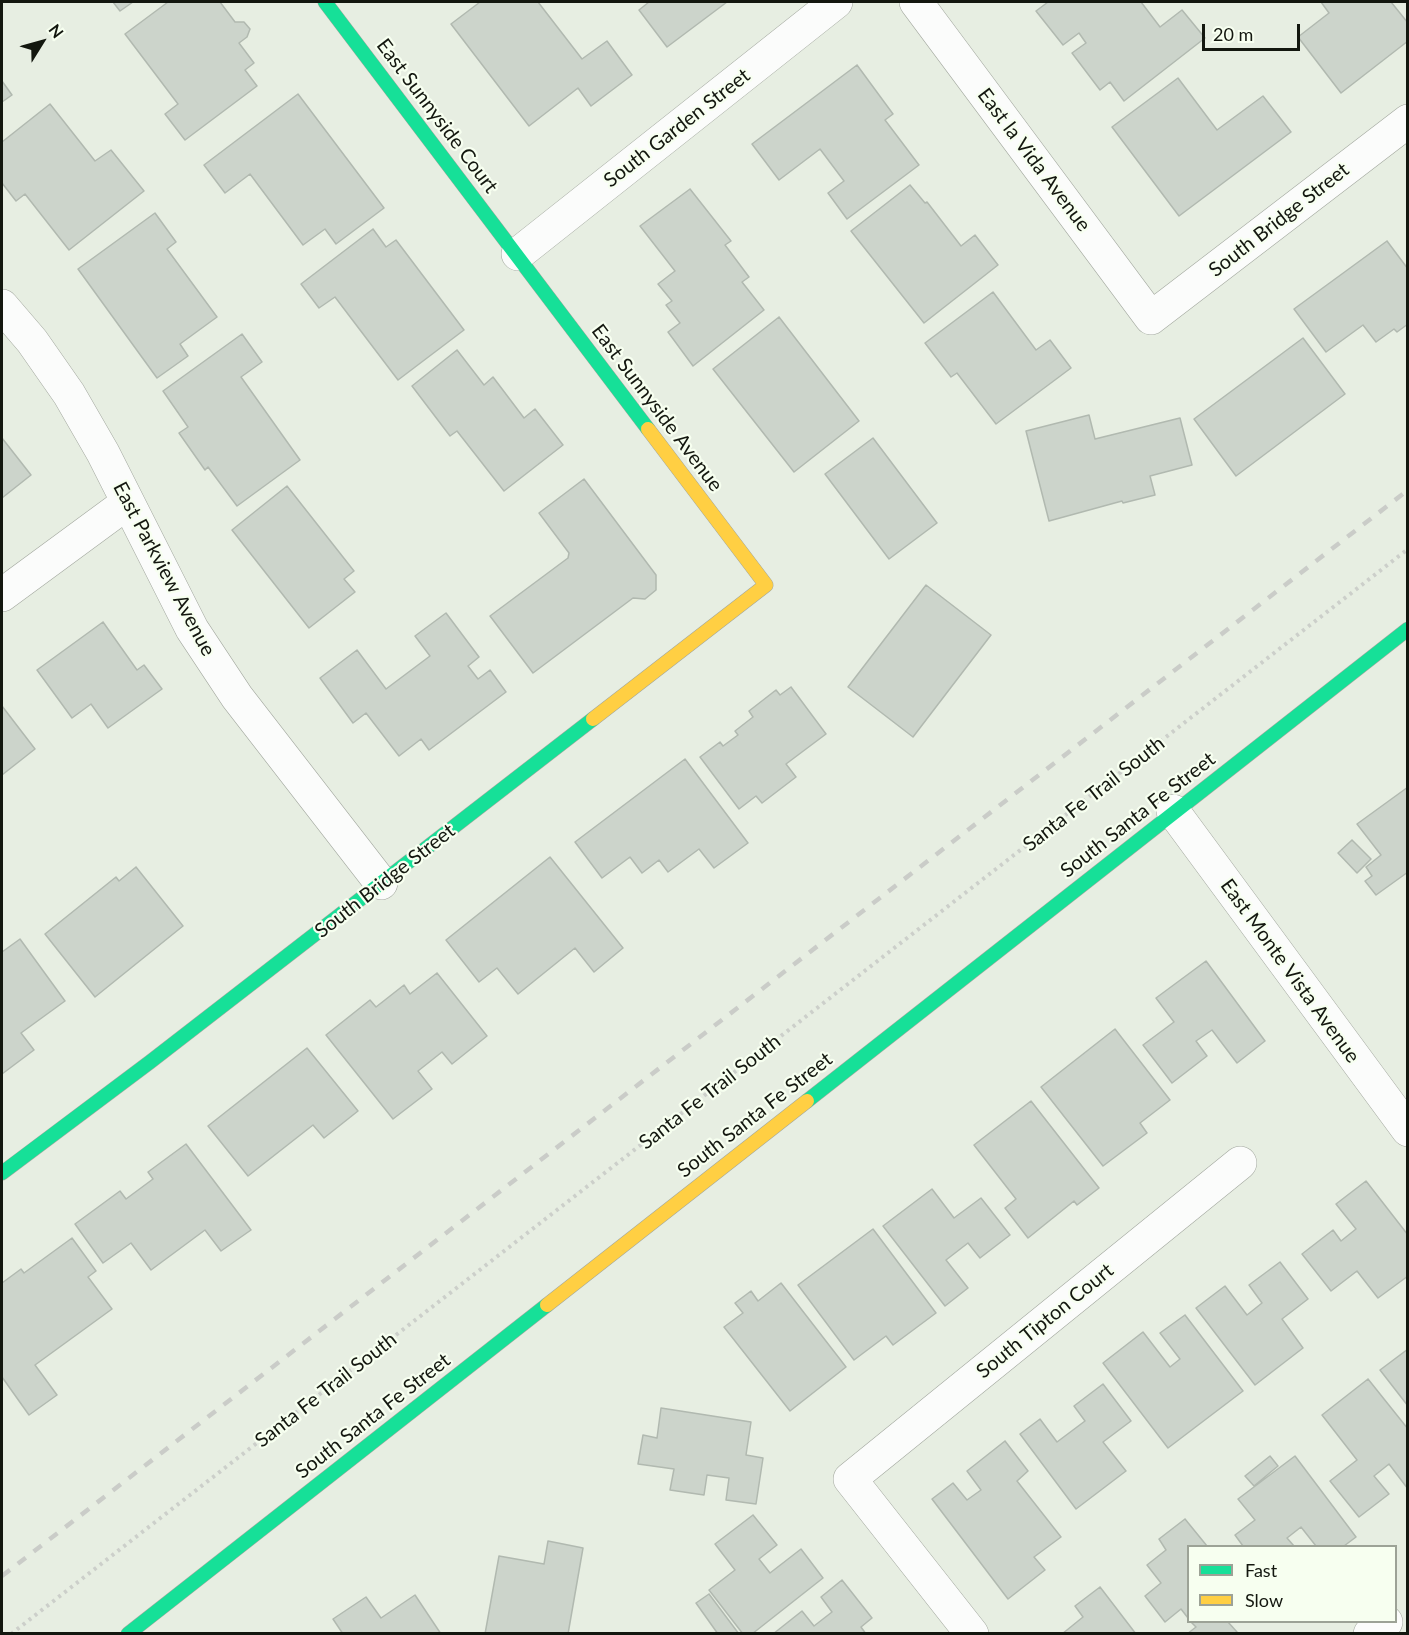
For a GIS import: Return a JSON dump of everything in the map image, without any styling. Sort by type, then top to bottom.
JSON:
[{"type":"street","name":"East Sunnyside Court","points":[[325,2],[518,254]]},
{"type":"street","name":"South Garden Street","points":[[518,254],[836,2]]},
{"type":"street","name":"East la Vida Avenue","points":[[916,2],[1151,318]]},
{"type":"street","name":"South Bridge Street","points":[[1151,318],[1407,121]]},
{"type":"street","name":"East Sunnyside Avenue","points":[[518,254],[766,585]]},
{"type":"street","name":"East Parkview Avenue","points":[[2,306],[32,341],[69,394],[103,453],[192,628],[237,697],[381,883]]},
{"type":"street","points":[[2,595],[127,502]]},
{"type":"street","name":"South Bridge Street","points":[[2,1173],[150,1062],[766,585]]},
{"type":"street","name":"South Santa Fe Street","points":[[128,1634],[1407,628]]},
{"type":"street","name":"East Monte Vista Avenue","points":[[1173,811],[1407,1130]]},
{"type":"street","name":"South Tipton Court","points":[[972,1634],[850,1479],[1240,1163]]},
{"type":"street","points":[[1370,1634],[1385,1623]]},
{"type":"path","name":"Santa Fe Trail South","points":[[11,1634],[1407,549]]},
{"type":"building","points":[[113,2],[133,2],[120,11]]},
{"type":"building","points":[[168,2],[220,2],[235,22],[244,22],[250,29],[247,37],[239,43],[254,63],[245,70],[257,86],[185,140],[165,114],[178,104],[125,34]]},
{"type":"building","points":[[480,2],[538,2],[582,59],[607,41],[632,75],[591,106],[578,88],[529,126],[451,24]]},
{"type":"building","points":[[649,2],[727,2],[667,47],[639,10]]},
{"type":"building","points":[[1048,2],[1141,2],[1160,27],[1182,10],[1205,38],[1124,101],[1110,82],[1100,90],[1072,53],[1086,43],[1079,33],[1063,45],[1036,11]]},
{"type":"building","points":[[1321,2],[1391,2],[1408,23],[1408,41],[1341,93],[1298,37],[1329,13]]},
{"type":"building","points":[[857,65],[893,114],[885,120],[919,165],[847,219],[828,193],[844,181],[820,149],[779,180],[752,144]]},
{"type":"building","points":[[1178,78],[1217,130],[1263,96],[1291,132],[1179,216],[1112,127]]},
{"type":"building","points":[[2,81],[12,95],[2,102]]},
{"type":"building","points":[[298,94],[384,208],[336,244],[325,229],[303,245],[250,174],[225,193],[204,165]]},
{"type":"building","points":[[50,104],[95,161],[111,150],[144,191],[69,250],[25,194],[16,201],[2,183],[2,142]]},
{"type":"building","points":[[910,185],[925,203],[927,202],[961,246],[975,235],[998,265],[924,323],[851,231]]},
{"type":"building","points":[[690,189],[731,241],[725,245],[749,277],[742,282],[764,310],[693,366],[668,332],[680,323],[666,305],[672,301],[658,284],[675,271],[640,226]]},
{"type":"building","points":[[155,213],[176,242],[167,249],[217,317],[180,344],[188,356],[157,378],[78,269]]},
{"type":"building","points":[[373,229],[386,247],[396,240],[464,330],[398,380],[335,297],[319,308],[301,284]]},
{"type":"building","points":[[1387,241],[1408,269],[1408,324],[1397,332],[1394,329],[1376,342],[1363,325],[1326,352],[1294,309]]},
{"type":"building","points":[[993,292],[1036,350],[1050,340],[1071,368],[996,424],[957,373],[951,377],[925,343]]},
{"type":"building","points":[[779,317],[859,421],[794,472],[713,369]]},
{"type":"building","points":[[242,334],[262,362],[241,377],[300,460],[237,506],[208,467],[205,470],[179,433],[188,427],[163,391]]},
{"type":"building","points":[[1303,338],[1345,394],[1236,476],[1194,419]]},
{"type":"building","points":[[457,350],[484,385],[493,377],[524,418],[535,409],[563,445],[504,491],[457,431],[450,436],[412,386]]},
{"type":"building","points":[[1089,415],[1095,439],[1180,418],[1192,465],[1150,476],[1155,495],[1123,503],[1122,501],[1049,521],[1026,431]]},
{"type":"building","points":[[2,438],[31,475],[2,498]]},
{"type":"building","points":[[873,438],[937,523],[889,559],[825,474]]},
{"type":"building","points":[[584,479],[656,575],[656,590],[645,599],[633,598],[533,673],[490,616],[568,558],[569,553],[539,513]]},
{"type":"building","points":[[287,486],[354,571],[344,579],[355,592],[309,628],[232,530]]},
{"type":"building","points":[[926,585],[991,635],[913,737],[848,687]]},
{"type":"building","points":[[446,613],[479,657],[468,666],[478,679],[490,670],[506,692],[429,750],[421,739],[399,756],[366,713],[353,723],[320,678],[357,650],[386,689],[430,656],[415,636]]},
{"type":"building","points":[[103,622],[137,670],[144,665],[162,689],[108,728],[91,704],[72,718],[37,670]]},
{"type":"building","points":[[791,687],[826,734],[786,764],[796,777],[762,803],[756,796],[739,809],[700,757],[720,742],[723,746],[738,735],[735,731],[753,717],[749,711],[776,690],[780,695]]},
{"type":"building","points":[[2,706],[35,749],[2,775]]},
{"type":"building","points":[[685,759],[748,843],[714,868],[699,849],[668,872],[659,860],[642,873],[630,857],[602,878],[575,842]]},
{"type":"building","points":[[1408,787],[1408,872],[1376,895],[1365,881],[1372,876],[1366,867],[1381,855],[1357,824]]},
{"type":"building","points":[[1352,840],[1371,859],[1357,873],[1338,853]]},
{"type":"building","points":[[550,857],[623,948],[594,972],[575,948],[518,994],[497,968],[479,982],[446,940]]},
{"type":"building","points":[[136,867],[183,926],[95,997],[45,934],[116,877],[119,881]]},
{"type":"building","points":[[20,939],[65,1001],[21,1033],[34,1050],[2,1074],[2,952]]},
{"type":"building","points":[[1206,961],[1265,1041],[1237,1063],[1212,1030],[1196,1041],[1207,1056],[1172,1083],[1143,1045],[1174,1022],[1156,998]]},
{"type":"building","points":[[437,973],[487,1036],[452,1064],[442,1052],[418,1071],[432,1089],[393,1119],[326,1035],[370,1000],[376,1007],[404,985],[410,994]]},
{"type":"building","points":[[1115,1029],[1170,1100],[1140,1123],[1147,1133],[1103,1166],[1041,1087]]},
{"type":"building","points":[[307,1048],[358,1111],[324,1138],[313,1125],[248,1176],[208,1126]]},
{"type":"building","points":[[1031,1101],[1099,1188],[1077,1205],[1074,1201],[1028,1238],[1005,1208],[1016,1199],[974,1145]]},
{"type":"building","points":[[186,1144],[251,1230],[221,1251],[205,1230],[151,1270],[131,1243],[103,1263],[75,1224],[120,1191],[126,1199],[153,1179],[148,1172]]},
{"type":"building","points":[[1366,1181],[1408,1235],[1408,1276],[1378,1298],[1357,1271],[1331,1291],[1302,1254],[1333,1230],[1341,1241],[1356,1229],[1336,1204]]},
{"type":"building","points":[[932,1189],[954,1218],[981,1198],[1010,1235],[980,1258],[968,1243],[946,1260],[968,1288],[945,1306],[883,1226]]},
{"type":"building","points":[[873,1229],[936,1313],[893,1345],[886,1336],[854,1360],[798,1285]]},
{"type":"building","points":[[72,1238],[96,1271],[88,1277],[112,1309],[35,1365],[57,1395],[29,1415],[2,1377],[2,1283],[21,1269],[24,1273]]},
{"type":"building","points":[[1280,1262],[1308,1299],[1282,1319],[1303,1348],[1255,1385],[1196,1308],[1225,1286],[1247,1315],[1262,1303],[1249,1285]]},
{"type":"building","points":[[781,1283],[846,1367],[790,1411],[724,1327],[743,1313],[735,1303],[751,1291],[758,1301]]},
{"type":"building","points":[[1185,1315],[1243,1391],[1168,1448],[1103,1363],[1143,1332],[1170,1367],[1180,1359],[1160,1333]]},
{"type":"building","points":[[1408,1349],[1408,1406],[1380,1370]]},
{"type":"building","points":[[1368,1379],[1408,1429],[1408,1489],[1389,1464],[1374,1476],[1389,1494],[1359,1517],[1330,1481],[1357,1460],[1322,1415]]},
{"type":"building","points":[[1103,1384],[1131,1421],[1103,1442],[1126,1471],[1076,1509],[1020,1434],[1040,1419],[1057,1442],[1085,1421],[1074,1406]]},
{"type":"building","points":[[661,1408],[751,1422],[746,1455],[763,1458],[756,1504],[726,1500],[729,1478],[707,1475],[704,1495],[670,1490],[674,1469],[638,1464],[643,1435],[657,1438]]},
{"type":"building","points":[[1005,1441],[1028,1471],[1017,1481],[1061,1537],[1034,1557],[1045,1570],[1008,1599],[932,1499],[953,1483],[967,1500],[981,1490],[967,1471]]},
{"type":"building","points":[[1270,1456],[1278,1466],[1254,1486],[1245,1476]]},
{"type":"building","points":[[1295,1456],[1356,1537],[1345,1545],[1315,1545],[1301,1527],[1287,1538],[1293,1545],[1242,1545],[1235,1535],[1255,1520],[1238,1499]]},
{"type":"building","points":[[753,1515],[777,1545],[759,1559],[770,1573],[801,1549],[823,1578],[752,1634],[743,1634],[709,1590],[735,1570],[715,1544]]},
{"type":"building","points":[[1185,1519],[1206,1545],[1187,1545],[1187,1617],[1181,1609],[1165,1622],[1145,1596],[1161,1583],[1147,1565],[1166,1550],[1159,1539]]},
{"type":"building","points":[[548,1541],[583,1548],[568,1634],[485,1634],[499,1556],[544,1564]]},
{"type":"building","points":[[842,1580],[872,1618],[861,1627],[866,1634],[773,1634],[802,1611],[814,1626],[832,1612],[821,1597]]},
{"type":"building","points":[[1100,1587],[1136,1634],[1062,1634],[1083,1617],[1075,1606]]},
{"type":"building","points":[[709,1594],[739,1634],[718,1634],[696,1603]]},
{"type":"building","points":[[415,1595],[441,1634],[343,1634],[333,1619],[366,1597],[381,1618]]},
{"type":"building","points":[[1192,1623],[1229,1623],[1237,1632],[1235,1634],[1187,1634],[1196,1627]]},
{"type":"railway","points":[[2,1576],[1408,490]]},
{"type":"traffic: fast","points":[[325,2],[648,429]]},
{"type":"traffic: fast","points":[[807,1101],[1408,629]]},
{"type":"traffic: fast","points":[[2,1173],[150,1062],[593,719]]},
{"type":"traffic: fast","points":[[128,1634],[547,1305]]},
{"type":"traffic: slow","points":[[593,719],[766,585],[648,429]]},
{"type":"traffic: slow","points":[[547,1305],[807,1101]]}]
